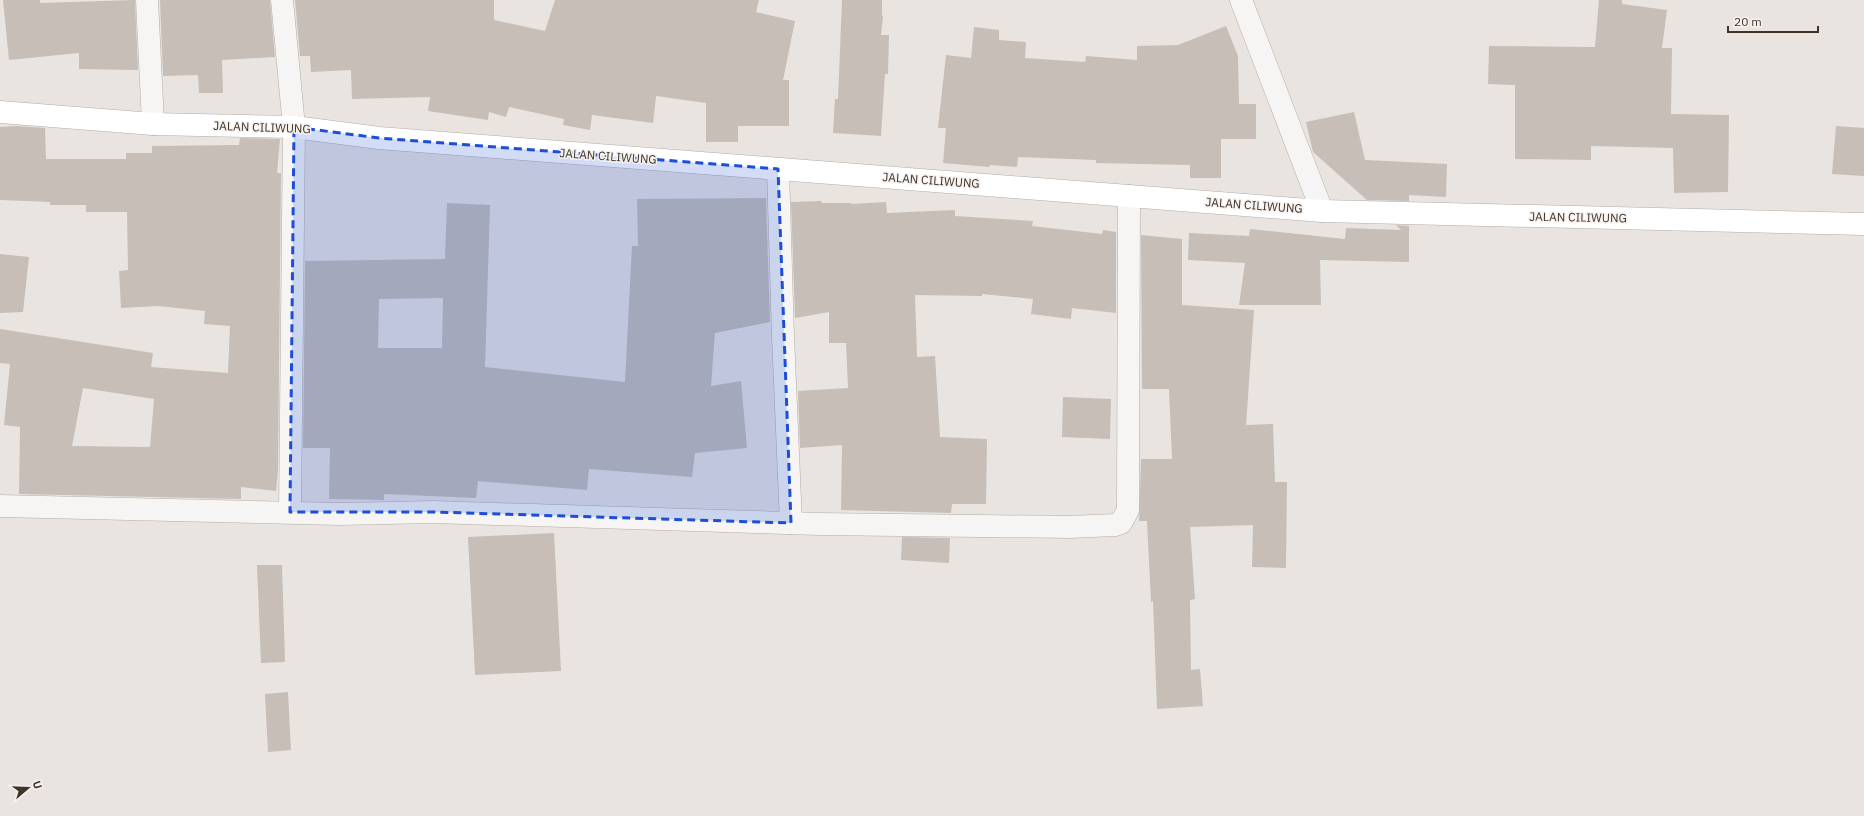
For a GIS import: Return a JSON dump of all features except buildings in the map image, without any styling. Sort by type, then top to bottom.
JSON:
[{"type":"main road","name":"JALAN CILIWUNG","points":[[0,112],[152,124],[294,127],[378,138],[1322,211],[1864,224]]},
{"type":"street","points":[[147,0],[152,124]]},
{"type":"street","points":[[282,0],[294,127],[290,512]]},
{"type":"street","points":[[1241,0],[1322,211]]},
{"type":"street","points":[[778,168],[791,523]]},
{"type":"street","points":[[0,506],[341,514],[433,512],[791,523],[1070,526],[1115,525],[1121,523],[1128,510],[1129,196]]},
{"type":"highlighted area","points":[[294,127],[379,138],[778,169],[791,523],[433,512],[290,512]]}]
